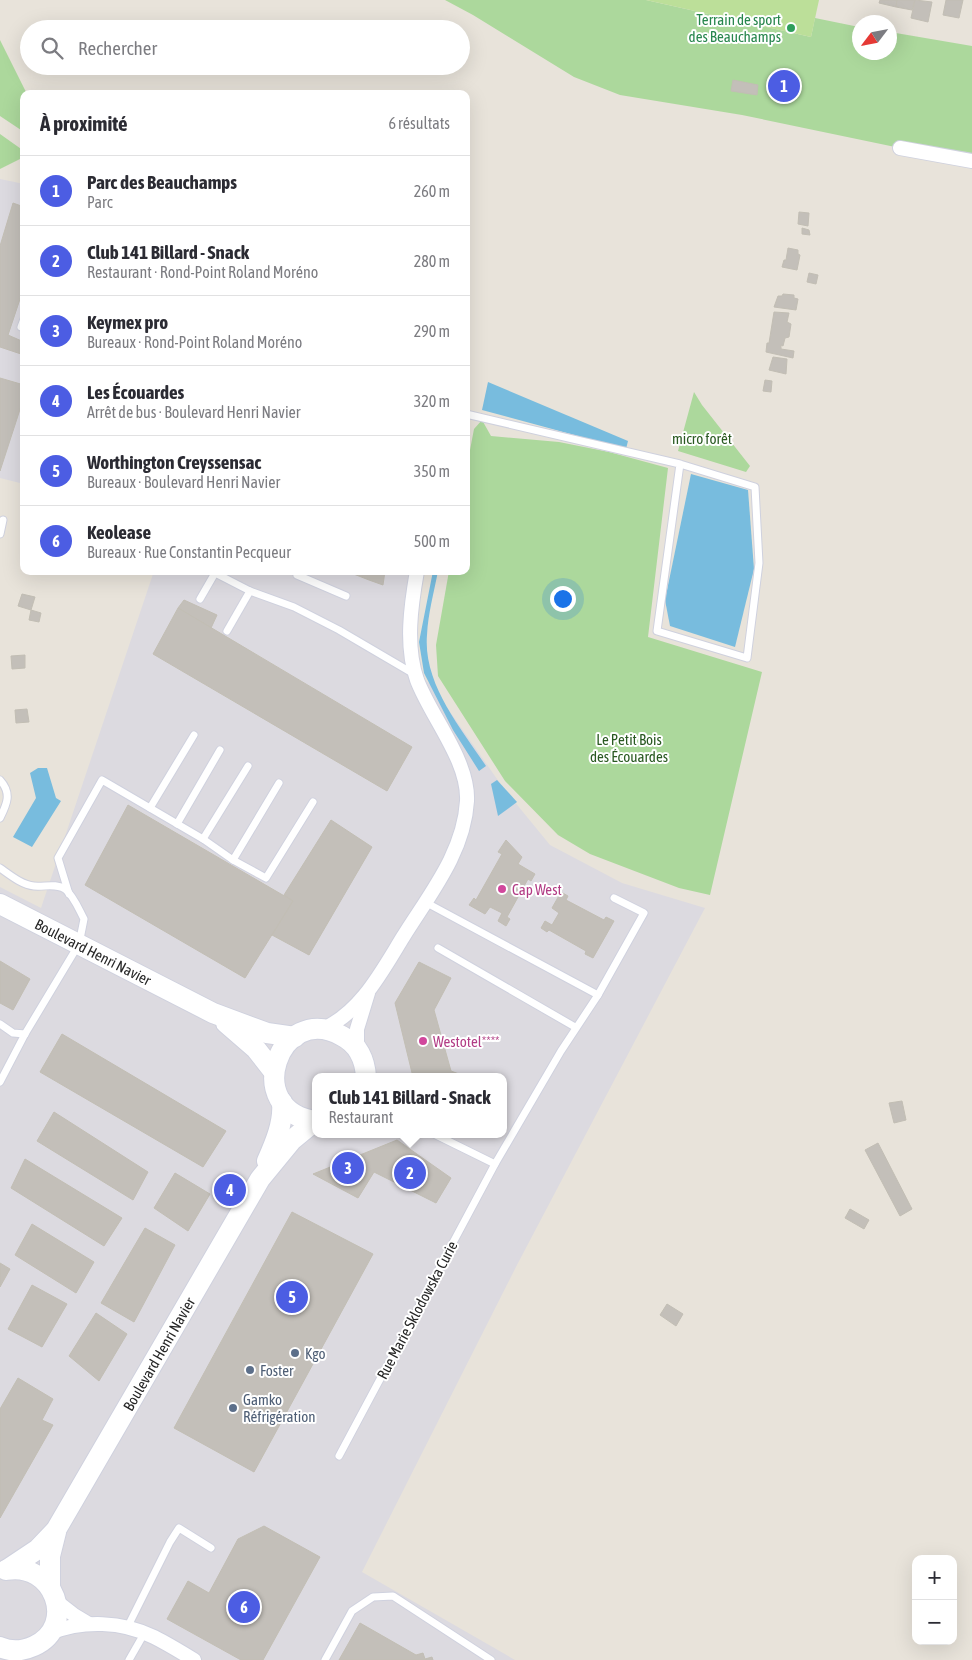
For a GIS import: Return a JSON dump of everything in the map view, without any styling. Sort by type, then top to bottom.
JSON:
[{"type":"main road","name":"Boulevard Henri Navier","points":[[0,904],[213,1013],[267,1033],[294,1036]]},
{"type":"main road","name":"Boulevard Henri Navier","points":[[213,1013],[256,1049],[274,1072]]},
{"type":"main road","points":[[312,1120],[296,1115],[282,1102],[275,1088],[274,1072],[276,1062],[286,1043],[294,1036],[313,1030],[323,1029],[336,1032],[348,1039],[357,1048],[366,1073]]},
{"type":"main road","name":"Boulevard Henri Navier","points":[[261,1177],[278,1131],[282,1113],[282,1102]]},
{"type":"main road","name":"Boulevard Henri Navier","points":[[4,1571],[38,1549],[56,1530],[261,1177],[292,1140],[312,1123]]},
{"type":"main road","name":"Boulevard Henri Navier","points":[[50,1634],[56,1618],[50,1556],[56,1530]]},
{"type":"main road","points":[[4,1571],[29,1571],[41,1577],[53,1594]]},
{"type":"main road","points":[[4,1651],[29,1648],[37,1645],[50,1634]]},
{"type":"street","points":[[900,148],[972,161]]},
{"type":"street","points":[[323,1029],[339,1020],[369,990],[440,879],[454,851],[463,826],[467,800],[458,761],[433,715],[416,675],[411,639],[412,600],[416,575]]},
{"type":"street","points":[[357,1048],[357,1029],[369,990]]},
{"type":"street","points":[[53,1594],[74,1615],[89,1624]]},
{"type":"street","points":[[50,1634],[89,1624],[126,1628],[145,1632],[194,1660]]},
{"type":"lane","points":[[470,415],[680,464],[755,487],[759,562],[747,658],[657,631],[680,464]]},
{"type":"lane","points":[[0,534],[3,520]]},
{"type":"lane","points":[[200,599],[214,575]]},
{"type":"lane","points":[[217,575],[250,591],[294,607],[339,630],[416,675]]},
{"type":"lane","points":[[297,575],[346,596]]},
{"type":"lane","points":[[227,631],[250,591]]},
{"type":"lane","points":[[150,808],[194,735]]},
{"type":"lane","points":[[177,824],[220,750]]},
{"type":"lane","points":[[203,839],[248,766]]},
{"type":"lane","points":[[0,780],[7,791],[8,799],[0,818]]},
{"type":"lane","points":[[69,894],[58,858],[102,780],[266,878],[313,802]]},
{"type":"lane","points":[[233,860],[279,783]]},
{"type":"lane","points":[[0,868],[26,884],[34,886],[54,885],[64,888],[84,919],[78,944],[25,1034],[0,1082]]},
{"type":"lane","name":"Rue Marie Sklodowska Curie","points":[[339,1456],[494,1164],[575,1027],[598,995],[644,913],[614,898]]},
{"type":"lane","points":[[425,902],[598,995]]},
{"type":"lane","points":[[438,948],[575,1027]]},
{"type":"lane","points":[[0,1024],[13,1033],[25,1034]]},
{"type":"lane","points":[[442,1138],[494,1164]]},
{"type":"lane","points":[[126,1628],[179,1528],[211,1548]]},
{"type":"lane","points":[[325,1660],[352,1610],[373,1597],[392,1596],[491,1660]]},
{"type":"lane","points":[[129,1660],[145,1632]]},
{"type":"shaded area","points":[[0,179],[20,183],[20,483],[0,478]]},
{"type":"shaded area","points":[[153,575],[419,575],[408,665],[432,686],[504,789],[550,845],[622,883],[705,908],[518,1263],[362,1572],[515,1660],[0,1660],[0,887],[41,908]]},
{"type":"green space","points":[[445,0],[646,0],[811,37],[815,18],[852,26],[852,60],[897,60],[897,33],[972,46],[972,161],[742,115],[620,95],[574,77]]},
{"type":"green space","name":"Terrain de sport des Beauchamps","points":[[646,0],[819,0],[811,37]]},
{"type":"green space","points":[[0,40],[25,90],[20,90],[20,129],[0,116]]},
{"type":"green space","points":[[0,134],[20,148],[20,159],[0,169]]},
{"type":"green space","name":"micro forêt","points":[[694,392],[750,466],[746,472],[678,451]]},
{"type":"green space","name":"Le Petit Bois des Écouardes","points":[[482,420],[491,436],[559,442],[609,452],[668,468],[648,637],[762,672],[710,895],[679,888],[590,854],[558,835],[505,781],[438,676],[436,645],[448,575],[470,575],[470,450],[474,429]]},
{"type":"water","points":[[488,382],[628,441],[626,449],[482,410]]},
{"type":"water","points":[[691,474],[748,490],[754,569],[735,647],[670,626],[665,600]]},
{"type":"water","points":[[432,575],[437,575],[430,611],[427,653],[437,688],[455,721],[486,766],[479,771],[453,730],[424,673],[419,642]]},
{"type":"water","points":[[38,768],[47,768],[56,798],[61,801],[32,847],[13,837],[36,798],[30,773]]},
{"type":"water","points":[[497,780],[517,802],[498,816],[491,784]]},
{"type":"building","points":[[880,0],[897,0],[896,7],[879,3]]},
{"type":"building","points":[[897,0],[915,0],[912,10],[896,7]]},
{"type":"building","points":[[915,0],[932,2],[928,22],[911,18]]},
{"type":"building","points":[[946,0],[963,0],[959,18],[943,15]]},
{"type":"building","points":[[733,80],[758,85],[757,95],[731,91]]},
{"type":"building","points":[[13,203],[20,206],[20,299],[8,335],[20,340],[20,354],[0,347],[0,246]]},
{"type":"building","points":[[799,212],[809,213],[808,226],[798,224]]},
{"type":"building","points":[[802,228],[809,230],[810,235],[802,234]]},
{"type":"building","points":[[788,248],[798,250],[800,255],[797,270],[782,267],[784,260],[786,260]]},
{"type":"building","points":[[809,273],[818,275],[816,284],[807,282]]},
{"type":"building","points":[[783,294],[794,295],[794,298],[798,299],[796,310],[774,307],[778,296]]},
{"type":"building","points":[[774,312],[789,313],[787,322],[791,324],[789,337],[785,338],[781,349],[794,351],[793,358],[766,352]]},
{"type":"building","points":[[773,357],[787,359],[786,374],[769,370]]},
{"type":"building","points":[[0,378],[20,384],[20,409],[0,471]]},
{"type":"building","points":[[765,380],[772,381],[771,392],[763,391]]},
{"type":"building","points":[[356,575],[384,575],[383,585]]},
{"type":"building","points":[[22,594],[35,597],[31,610],[18,606]]},
{"type":"building","points":[[184,600],[217,615],[211,628],[178,608]]},
{"type":"building","points":[[178,608],[412,747],[387,791],[153,654]]},
{"type":"building","points":[[31,610],[41,613],[39,622],[29,620]]},
{"type":"building","points":[[25,655],[25,668],[12,669],[11,656]]},
{"type":"building","points":[[27,709],[29,722],[16,723],[15,710]]},
{"type":"building","points":[[128,805],[293,901],[245,978],[85,885]]},
{"type":"building","points":[[331,820],[372,847],[309,955],[272,935],[293,901],[284,895]]},
{"type":"building","name":"Cap West","points":[[506,840],[522,857],[518,864],[535,874],[531,881],[528,879],[507,917],[510,919],[506,926],[498,921],[502,913],[490,907],[485,914],[469,905],[474,898],[476,900],[502,854],[498,852]]},
{"type":"building","name":"Cap West","points":[[561,892],[568,896],[566,900],[604,920],[606,917],[614,921],[593,958],[585,954],[586,951],[549,930],[547,932],[541,928],[545,921],[552,925],[559,913],[552,908]]},
{"type":"building","points":[[0,961],[30,979],[13,1010],[0,1003]]},
{"type":"building","name":"Westotel****","points":[[419,962],[451,978],[434,1010],[451,1071],[456,1073],[412,1073],[395,1003]]},
{"type":"building","points":[[62,1034],[226,1131],[203,1167],[40,1072]]},
{"type":"building","points":[[902,1101],[906,1120],[894,1123],[889,1103]]},
{"type":"building","points":[[54,1112],[148,1172],[133,1200],[37,1141]]},
{"type":"building","points":[[397,1140],[451,1178],[436,1203],[374,1172],[358,1198],[313,1174]]},
{"type":"building","points":[[878,1143],[912,1209],[900,1216],[865,1150]]},
{"type":"building","points":[[25,1159],[122,1218],[104,1246],[11,1188]]},
{"type":"building","points":[[175,1173],[210,1194],[188,1231],[154,1208]]},
{"type":"building","points":[[850,1209],[869,1220],[864,1229],[845,1218]]},
{"type":"building","points":[[292,1212],[373,1254],[254,1472],[174,1428]]},
{"type":"building","points":[[32,1224],[94,1262],[76,1293],[15,1255]]},
{"type":"building","points":[[145,1228],[175,1245],[134,1322],[101,1303]]},
{"type":"building","points":[[0,1263],[10,1269],[0,1287]]},
{"type":"building","points":[[32,1285],[67,1304],[42,1347],[8,1329]]},
{"type":"building","points":[[667,1304],[683,1314],[676,1326],[660,1315]]},
{"type":"building","points":[[96,1313],[127,1334],[99,1381],[69,1356]]},
{"type":"building","points":[[18,1378],[53,1399],[42,1420],[53,1425],[0,1518],[0,1409]]},
{"type":"building","points":[[264,1526],[320,1557],[263,1660],[241,1660],[167,1619],[188,1581],[209,1593],[238,1539]]},
{"type":"building","points":[[360,1623],[416,1655],[423,1653],[425,1659],[432,1657],[433,1660],[339,1660]]},
{"type":"place","name":"Terrain de sport des Beauchamps","points":[[791,28]]},
{"type":"place","name":"Parc des Beauchamps","points":[[784,86]]},
{"type":"place","name":"Cap West","points":[[502,889]]},
{"type":"place","name":"Westotel****","points":[[423,1041]]},
{"type":"place","name":"Keymex pro","points":[[348,1168]]},
{"type":"place","name":"Club 141 Billard - Snack","points":[[410,1173]]},
{"type":"place","name":"Les Écouardes","points":[[230,1190]]},
{"type":"place","name":"Worthington Creyssensac","points":[[292,1297]]},
{"type":"place","name":"Kgo","points":[[295,1353]]},
{"type":"place","name":"Foster","points":[[250,1370]]},
{"type":"place","name":"Gamko Réfrigération","points":[[233,1408]]},
{"type":"place","name":"Keolease","points":[[244,1607]]}]
